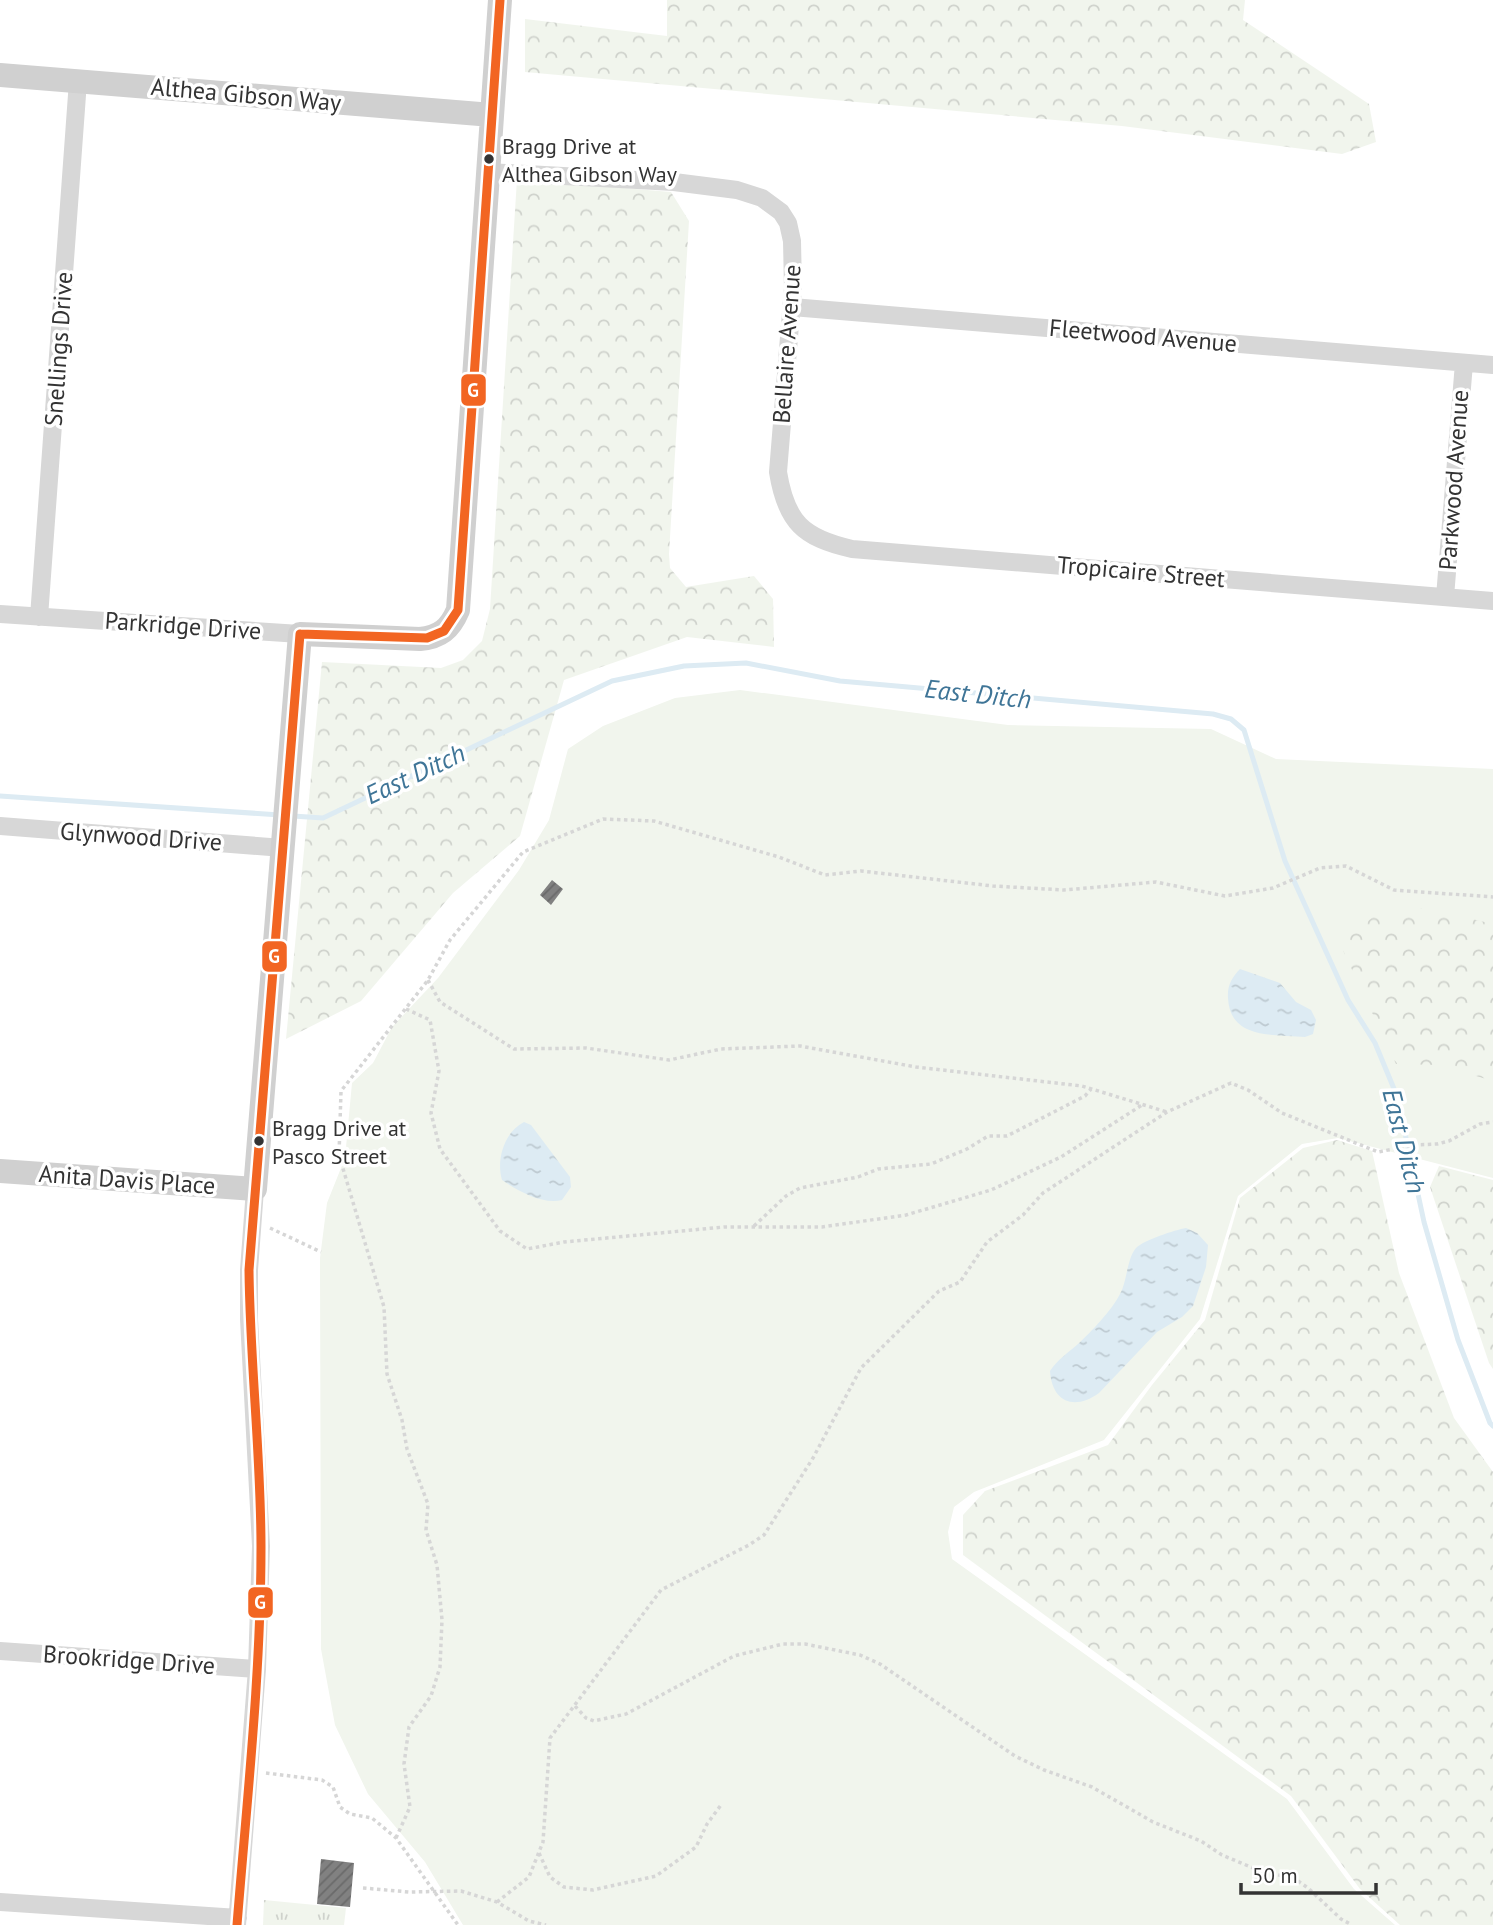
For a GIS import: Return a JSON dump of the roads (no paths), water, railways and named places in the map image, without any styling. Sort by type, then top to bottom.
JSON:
[{"type":"street","points":[[488,172],[500,0]]},
{"type":"street","name":"Althea Gibson Way","points":[[0,75],[492,116]]},
{"type":"street","name":"Snellings Drive","points":[[39,617],[78,81]]},
{"type":"street","name":"Parkridge Drive","points":[[0,614],[300,634],[420,639],[434,637],[448,628],[458,610],[488,172]]},
{"type":"street","name":"Bellaire Avenue","points":[[488,172],[674,182],[737,190],[762,198],[781,212],[788,223],[792,241],[792,307],[778,472],[781,492],[788,512],[795,522]]},
{"type":"street","name":"Fleetwood Avenue","points":[[792,307],[1493,365]]},
{"type":"street","name":"Parkwood Avenue","points":[[1445,597],[1464,363]]},
{"type":"street","name":"Tropicaire Street","points":[[795,522],[814,537],[852,549],[1493,601]]},
{"type":"street","points":[[0,1902],[237,1922],[257,1669],[261,1546],[248,1320],[249,1270],[300,634]]},
{"type":"street","name":"Glynwood Drive","points":[[0,826],[283,839]]},
{"type":"street","name":"Anita Davis Place","points":[[0,1171],[255,1189]]},
{"type":"street","name":"Brookridge Drive","points":[[0,1651],[257,1669]]},
{"type":"water","points":[[1240,969],[1280,983],[1296,1002],[1311,1010],[1316,1020],[1313,1034],[1305,1037],[1256,1032],[1237,1021],[1231,1012],[1228,994],[1231,982]]},
{"type":"water","points":[[524,1122],[531,1125],[570,1177],[571,1187],[562,1200],[539,1199],[502,1180],[500,1164],[503,1147],[511,1132]]},
{"type":"water","points":[[1186,1228],[1197,1233],[1208,1245],[1206,1267],[1193,1306],[1182,1317],[1157,1332],[1099,1393],[1081,1402],[1066,1400],[1060,1396],[1055,1390],[1050,1371],[1112,1307],[1122,1289],[1136,1248],[1167,1233]]},
{"type":"waterway","name":"East Ditch","points":[[293,816],[323,818],[612,681],[684,666],[746,663],[840,681],[1213,714],[1231,719],[1244,730],[1285,861],[1348,1000],[1375,1043],[1397,1096],[1424,1222],[1458,1340],[1493,1426]]},
{"type":"waterway","name":"East Ditch","points":[[0,796],[280,815]]},
{"type":"place","name":"Bragg Drive at Althea Gibson Way","points":[[489,159]]},
{"type":"place","name":"Bragg Drive at Pasco Street","points":[[259,1141]]}]
